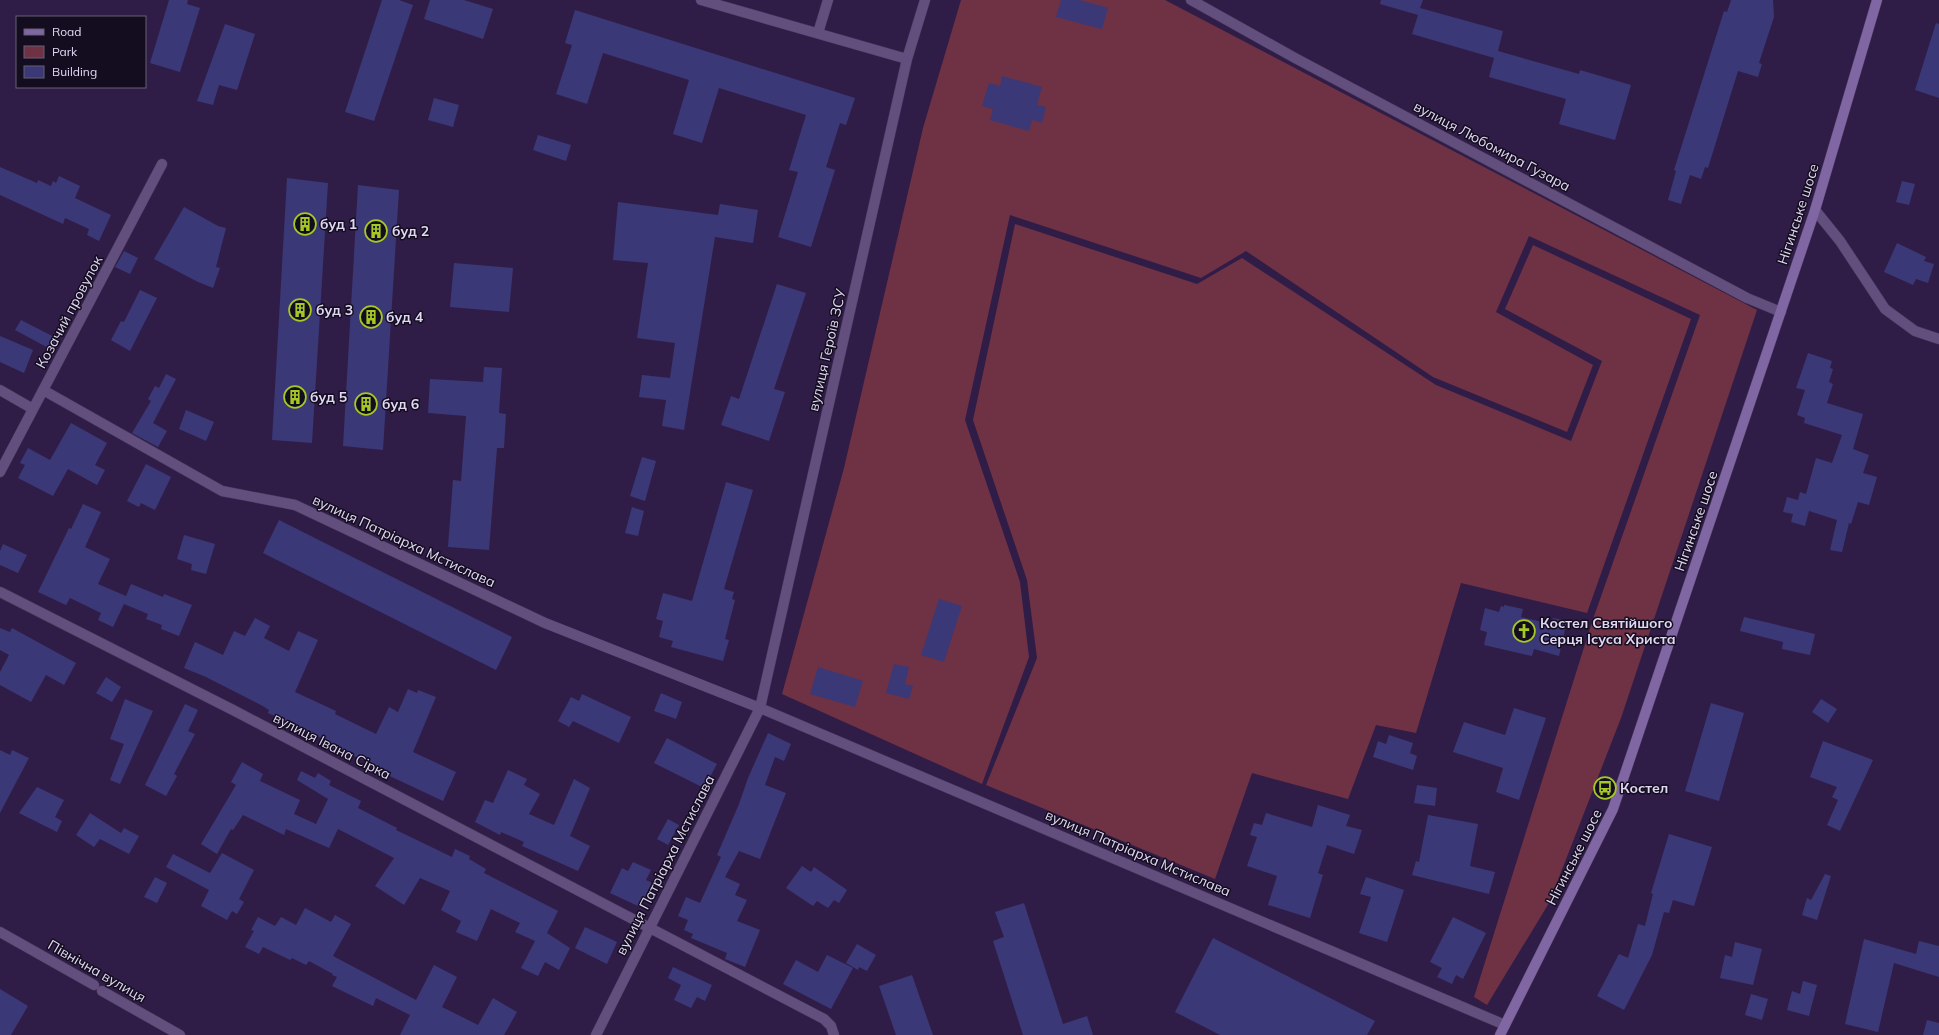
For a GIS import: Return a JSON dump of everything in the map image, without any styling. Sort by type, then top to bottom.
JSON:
[{"type":"main road","name":"Нігинське шосе","points":[[1500,1035],[1613,809],[1815,210],[1877,0]]},
{"type":"street","points":[[701,0],[907,59]]},
{"type":"street","points":[[818,33],[828,0]]},
{"type":"street","name":"вулиця Героїв ЗСУ","points":[[760,708],[907,59],[925,0]]},
{"type":"street","name":"вулиця Любомира Гузара","points":[[1191,0],[1295,58],[1747,298],[1781,312]]},
{"type":"street","name":"Козачий провулок","points":[[0,472],[162,164]]},
{"type":"street","points":[[1815,210],[1840,241],[1886,309],[1915,330],[1939,339]]},
{"type":"street","points":[[0,390],[33,409]]},
{"type":"street","name":"вулиця Патріарха Мстислава","points":[[43,390],[222,491],[295,505],[544,623],[760,708],[1505,1025]]},
{"type":"street","name":"вулиця Івана Сірка","points":[[0,592],[233,710],[824,1019],[831,1026],[834,1035]]},
{"type":"street","name":"вулиця Патріарха Мстислава","points":[[596,1035],[760,708]]},
{"type":"street","name":"Північна вулиця","points":[[0,932],[180,1035]]},
{"type":"green space","points":[[961,0],[1165,0],[1757,310],[1621,718],[1549,903],[1487,1005],[1474,997],[1592,622],[1700,315],[1529,236],[1496,312],[1593,365],[1567,432],[1433,377],[1246,251],[1201,278],[1010,215],[965,420],[1020,582],[1029,657],[982,784],[782,694],[844,468],[923,128]]},
{"type":"green space","points":[[1015,224],[1197,284],[1242,258],[1436,385],[1571,441],[1602,361],[1505,309],[1533,245],[1691,319],[1587,613],[1461,583],[1416,733],[1376,725],[1348,799],[1252,773],[1215,879],[986,785],[1037,658],[1027,580],[973,420]]},
{"type":"building","points":[[169,0],[188,0],[187,4],[200,8],[180,72],[150,63]]},
{"type":"building","points":[[382,0],[399,0],[413,5],[374,121],[345,112]]},
{"type":"building","points":[[430,0],[464,0],[493,9],[483,39],[424,19]]},
{"type":"building","points":[[1061,0],[1080,0],[1108,8],[1102,29],[1056,17]]},
{"type":"building","points":[[1381,0],[1423,0],[1420,8],[1503,31],[1498,51],[1579,74],[1580,70],[1631,85],[1615,140],[1559,124],[1566,99],[1489,77],[1494,58],[1412,34],[1418,15],[1380,4]]},
{"type":"building","points":[[1731,0],[1773,0],[1774,17],[1759,63],[1762,64],[1758,77],[1738,71],[1708,168],[1705,167],[1701,179],[1690,175],[1681,204],[1668,200],[1676,171],[1674,170],[1724,11],[1727,12]]},
{"type":"building","points":[[575,10],[855,98],[846,125],[840,123],[826,167],[835,170],[811,247],[778,237],[798,172],[789,170],[806,115],[719,88],[702,143],[673,134],[689,80],[603,53],[587,104],[556,94],[572,45],[565,43]]},
{"type":"building","points":[[1936,23],[1939,24],[1939,98],[1915,90]]},
{"type":"building","points":[[225,24],[255,34],[237,90],[219,85],[213,105],[197,101]]},
{"type":"building","points":[[1002,76],[1042,87],[1037,105],[1046,107],[1042,123],[1032,120],[1029,131],[990,120],[993,109],[982,106],[989,83],[1000,86]]},
{"type":"building","points":[[434,98],[459,105],[453,127],[428,120]]},
{"type":"building","points":[[538,135],[571,145],[566,161],[533,150]]},
{"type":"building","points":[[0,167],[37,183],[38,180],[51,186],[53,181],[56,183],[59,176],[80,186],[75,198],[111,215],[99,241],[87,235],[89,229],[65,218],[63,224],[0,195]]},
{"type":"building","points":[[287,178],[328,183],[312,443],[272,440]]},
{"type":"building","points":[[1902,181],[1915,184],[1909,205],[1896,202]]},
{"type":"building","points":[[358,185],[399,190],[383,450],[343,446]]},
{"type":"building","points":[[618,202],[718,215],[720,204],[758,210],[753,243],[715,237],[684,430],[662,426],[666,400],[639,397],[642,375],[670,378],[675,343],[637,338],[648,263],[613,260]]},
{"type":"building","points":[[184,207],[218,226],[226,228],[216,267],[220,268],[213,288],[198,282],[154,259]]},
{"type":"building","points":[[1897,243],[1926,257],[1924,261],[1934,264],[1928,283],[1916,279],[1913,285],[1884,272]]},
{"type":"building","points":[[124,251],[138,258],[130,274],[115,267]]},
{"type":"building","points":[[454,263],[513,268],[509,312],[450,307]]},
{"type":"building","points":[[777,284],[806,293],[774,389],[785,392],[769,441],[721,425],[731,396],[739,399]]},
{"type":"building","points":[[140,290],[157,298],[130,351],[111,340],[121,321],[124,322]]},
{"type":"building","points":[[21,320],[60,340],[54,351],[15,330]]},
{"type":"building","points":[[0,336],[33,350],[24,373],[0,362]]},
{"type":"building","points":[[1808,353],[1832,361],[1830,368],[1833,369],[1829,382],[1833,384],[1827,403],[1863,414],[1853,449],[1869,455],[1863,473],[1877,477],[1869,505],[1858,502],[1851,524],[1849,523],[1842,552],[1830,550],[1837,520],[1809,511],[1805,526],[1791,522],[1793,514],[1783,512],[1787,497],[1798,500],[1800,492],[1806,494],[1816,458],[1832,463],[1842,435],[1804,423],[1805,418],[1797,415],[1805,390],[1796,388]]},
{"type":"building","points":[[484,367],[502,368],[499,413],[506,414],[504,448],[497,448],[489,550],[448,547],[453,480],[461,481],[466,416],[428,413],[430,379],[483,382]]},
{"type":"building","points":[[166,374],[176,379],[153,423],[167,431],[158,447],[132,433],[151,401],[148,399],[155,386],[159,388]]},
{"type":"building","points":[[186,410],[214,422],[206,441],[179,429]]},
{"type":"building","points":[[71,423],[107,443],[95,465],[105,470],[97,485],[68,469],[53,496],[18,478],[25,465],[20,463],[28,448],[50,460]]},
{"type":"building","points":[[642,457],[656,461],[645,501],[630,496]]},
{"type":"building","points":[[146,464],[171,477],[155,510],[141,503],[139,507],[127,501]]},
{"type":"building","points":[[726,482],[753,490],[724,589],[734,592],[732,599],[735,600],[725,639],[729,640],[723,661],[671,647],[673,641],[659,637],[663,621],[656,619],[663,593],[692,601]]},
{"type":"building","points":[[83,504],[101,512],[85,547],[110,559],[98,584],[126,596],[131,584],[163,597],[164,594],[192,605],[179,636],[161,629],[162,625],[146,619],[148,614],[124,604],[113,627],[98,620],[101,613],[70,598],[66,605],[38,592],[69,528],[71,529]]},
{"type":"building","points":[[632,507],[644,511],[638,536],[625,533]]},
{"type":"building","points":[[279,520],[512,637],[496,670],[263,553]]},
{"type":"building","points":[[184,535],[215,544],[206,574],[191,570],[192,564],[177,559]]},
{"type":"building","points":[[3,544],[27,555],[18,573],[0,565],[0,551]]},
{"type":"building","points":[[939,599],[962,606],[944,662],[921,655]]},
{"type":"building","name":"Костел Святійшого Серця Ісуса Христа","points":[[1504,605],[1523,609],[1521,617],[1551,624],[1553,618],[1567,621],[1559,656],[1534,649],[1532,656],[1484,645],[1487,632],[1480,630],[1485,608],[1499,612],[1501,606],[1504,607]]},
{"type":"building","points":[[1744,617],[1815,634],[1810,655],[1782,649],[1783,642],[1740,631]]},
{"type":"building","points":[[255,618],[270,626],[264,638],[289,651],[298,631],[318,640],[295,692],[336,711],[335,714],[376,734],[389,707],[398,712],[408,689],[417,693],[418,690],[436,697],[413,752],[456,772],[443,801],[379,771],[380,768],[339,749],[336,754],[324,748],[327,741],[268,713],[269,710],[261,705],[206,677],[184,668],[195,642],[223,655],[234,631],[245,636]]},
{"type":"building","points":[[0,628],[10,632],[12,628],[76,663],[64,685],[46,675],[31,702],[0,685],[0,672],[9,655],[0,650]]},
{"type":"building","points":[[894,664],[909,667],[905,684],[913,686],[909,699],[886,693]]},
{"type":"building","points":[[818,667],[863,681],[855,707],[810,694]]},
{"type":"building","points":[[106,677],[121,687],[112,702],[96,693]]},
{"type":"building","points":[[661,693],[682,702],[676,719],[654,711]]},
{"type":"building","points":[[582,694],[631,717],[619,743],[573,721],[569,727],[558,721],[571,697],[579,701]]},
{"type":"building","points":[[125,699],[153,711],[120,784],[110,780],[124,744],[110,739]]},
{"type":"building","points":[[1821,699],[1837,709],[1828,723],[1812,712]]},
{"type":"building","points":[[1711,703],[1744,713],[1719,801],[1685,791]]},
{"type":"building","points":[[185,704],[198,710],[188,731],[195,734],[174,774],[177,776],[166,796],[145,785]]},
{"type":"building","points":[[1514,708],[1546,718],[1519,800],[1496,792],[1503,768],[1453,752],[1464,722],[1505,735]]},
{"type":"building","points":[[768,733],[791,744],[784,761],[775,757],[765,785],[786,793],[760,859],[739,851],[725,877],[740,884],[735,895],[747,900],[737,921],[760,930],[745,967],[725,959],[727,953],[691,938],[693,934],[684,930],[688,920],[678,916],[686,897],[700,903],[721,857],[717,855]]},
{"type":"building","points":[[1389,735],[1413,743],[1410,753],[1417,756],[1413,770],[1373,757],[1378,741],[1386,744]]},
{"type":"building","points":[[667,738],[717,764],[704,788],[654,763]]},
{"type":"building","points":[[1823,741],[1873,760],[1840,831],[1827,825],[1838,800],[1832,797],[1837,787],[1810,777]]},
{"type":"building","points":[[0,750],[10,755],[12,750],[29,758],[0,813]]},
{"type":"building","points":[[242,762],[263,774],[260,781],[300,800],[294,814],[316,824],[328,799],[297,780],[301,771],[315,778],[318,773],[331,781],[329,785],[361,801],[358,808],[397,828],[396,830],[452,857],[455,849],[470,856],[469,859],[486,869],[484,873],[558,911],[547,933],[570,948],[559,970],[545,962],[538,976],[521,968],[535,941],[515,932],[520,923],[491,909],[477,941],[456,932],[461,921],[441,910],[450,891],[420,878],[404,905],[375,886],[394,858],[338,829],[329,848],[286,829],[284,835],[243,815],[233,830],[231,829],[217,854],[201,844],[236,785],[231,782]]},
{"type":"building","points":[[508,770],[527,779],[524,785],[540,794],[529,814],[554,825],[574,779],[590,788],[570,836],[590,846],[578,871],[522,846],[524,842],[501,832],[500,835],[475,822],[485,800],[493,803]]},
{"type":"building","points":[[1417,785],[1437,788],[1435,806],[1414,803]]},
{"type":"building","points":[[37,787],[64,800],[55,817],[62,821],[57,832],[19,813]]},
{"type":"building","points":[[1318,805],[1350,815],[1346,826],[1362,830],[1354,854],[1327,845],[1318,873],[1323,875],[1310,918],[1268,905],[1277,876],[1247,866],[1257,837],[1250,835],[1254,823],[1262,825],[1266,813],[1312,827]]},
{"type":"building","points":[[90,813],[121,833],[124,828],[139,836],[129,854],[100,839],[94,847],[76,835]]},
{"type":"building","points":[[1428,815],[1478,824],[1470,866],[1495,872],[1489,894],[1412,875],[1416,861],[1419,862]]},
{"type":"building","points":[[668,819],[679,825],[668,845],[657,839]]},
{"type":"building","points":[[1669,834],[1712,847],[1694,906],[1673,900],[1669,913],[1664,912],[1652,955],[1624,1010],[1597,996],[1619,954],[1628,958],[1638,924],[1645,926],[1653,894],[1651,893]]},
{"type":"building","points":[[222,853],[254,870],[239,899],[244,902],[237,914],[232,911],[227,920],[201,906],[209,890],[166,867],[173,854],[210,873]]},
{"type":"building","points":[[633,862],[651,870],[646,880],[652,883],[640,907],[610,893],[622,868],[628,871]]},
{"type":"building","points":[[802,866],[811,872],[814,867],[847,890],[839,903],[834,900],[828,908],[817,901],[813,906],[786,888]]},
{"type":"building","points":[[1825,874],[1831,876],[1817,920],[1802,915],[1807,898],[1811,900]]},
{"type":"building","points":[[155,877],[167,883],[157,903],[144,897]]},
{"type":"building","points":[[1366,877],[1404,890],[1387,942],[1359,933],[1371,897],[1360,894]]},
{"type":"building","points":[[1024,903],[1063,1024],[1087,1016],[1093,1035],[1023,1035],[993,941],[1004,937],[995,912]]},
{"type":"building","points":[[305,908],[331,922],[335,915],[351,924],[333,956],[416,1000],[434,965],[457,977],[442,1007],[478,1025],[493,998],[517,1012],[504,1035],[400,1035],[410,1015],[376,998],[373,1006],[332,986],[337,977],[309,961],[306,965],[292,958],[290,960],[263,947],[259,954],[245,947],[254,931],[251,930],[258,917],[275,926],[281,917],[296,925]]},
{"type":"building","points":[[1453,917],[1486,933],[1463,979],[1456,975],[1452,984],[1437,977],[1442,968],[1430,962]]},
{"type":"building","points":[[585,927],[617,942],[607,964],[575,948]]},
{"type":"building","points":[[1213,938],[1375,1021],[1367,1035],[1220,1035],[1175,1012]]},
{"type":"building","points":[[1864,939],[1916,954],[1919,941],[1939,946],[1939,977],[1894,963],[1878,1032],[1845,1024]]},
{"type":"building","points":[[1735,942],[1762,949],[1753,985],[1720,978],[1725,955],[1732,957]]},
{"type":"building","points":[[857,944],[876,955],[867,971],[859,967],[858,970],[846,963]]},
{"type":"building","points":[[827,955],[853,968],[831,1009],[783,984],[796,960],[818,972]]},
{"type":"building","points":[[673,967],[712,985],[705,1001],[697,997],[691,1008],[674,1000],[681,985],[668,978]]},
{"type":"building","points":[[912,975],[933,1035],[896,1035],[879,986]]},
{"type":"building","points":[[1803,981],[1817,985],[1809,1016],[1787,1010],[1792,991],[1800,994]]},
{"type":"building","points":[[0,989],[28,1006],[11,1035],[0,1035]]},
{"type":"building","points":[[1751,994],[1768,999],[1762,1020],[1745,1015]]},
{"type":"building","points":[[1927,1020],[1939,1023],[1939,1035],[1923,1035]]},
{"type":"place","name":"буд 1","points":[[305,224]]},
{"type":"place","name":"буд 2","points":[[376,231]]},
{"type":"place","name":"буд 3","points":[[300,310]]},
{"type":"place","name":"буд 4","points":[[371,317]]},
{"type":"place","name":"буд 5","points":[[295,397]]},
{"type":"place","name":"буд 6","points":[[366,404]]},
{"type":"place","name":"Костел Святійшого Серця Ісуса Христа","points":[[1524,631]]},
{"type":"place","name":"Костел","points":[[1605,788]]}]
